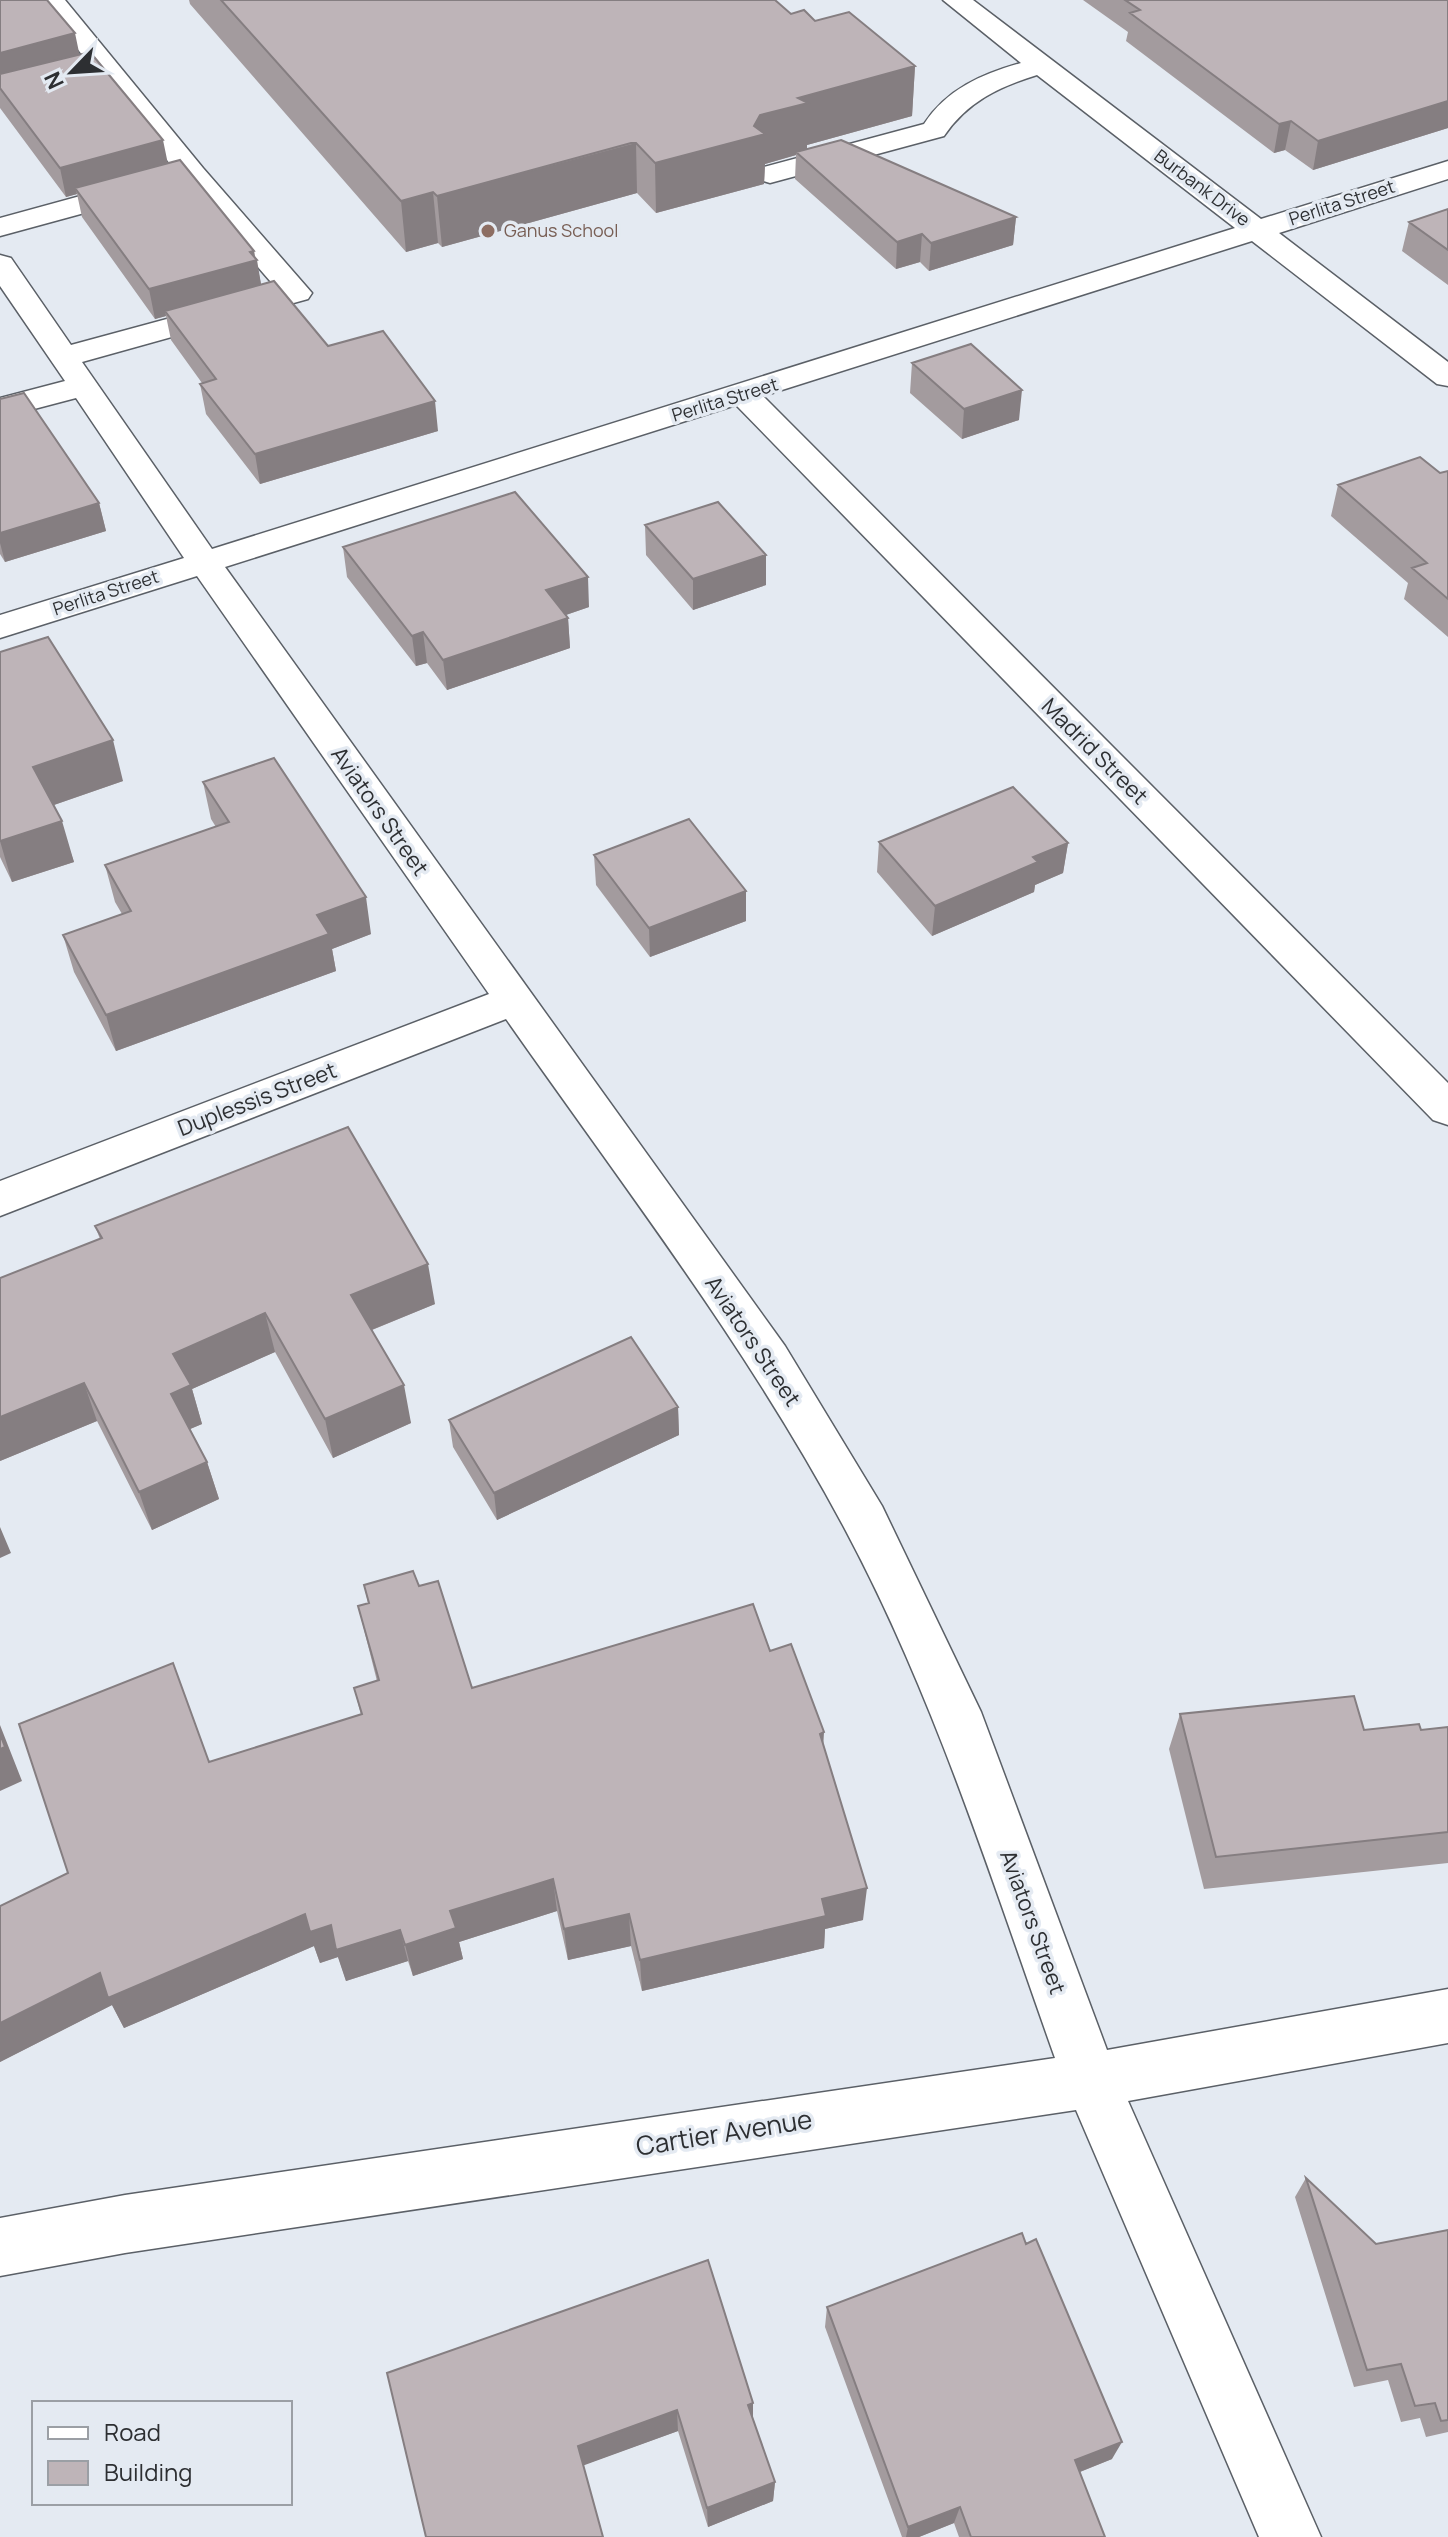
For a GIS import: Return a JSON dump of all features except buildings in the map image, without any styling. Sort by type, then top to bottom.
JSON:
[{"type":"street","points":[[0,408],[74,372],[297,293],[193,174],[51,0]]},
{"type":"street","name":"Burbank Drive","points":[[956,0],[1448,377]]},
{"type":"street","points":[[770,174],[934,130],[943,113],[995,78],[1042,65]]},
{"type":"street","points":[[75,74],[105,67]]},
{"type":"street","name":"Perlita Street","points":[[0,627],[1448,170]]},
{"type":"street","points":[[0,227],[193,174]]},
{"type":"street","name":"Aviators Street","points":[[0,264],[204,562],[769,1359],[865,1520],[956,1712],[1091,2080],[1290,2537]]},
{"type":"street","name":"Madrid Street","points":[[743,394],[1448,1109]]},
{"type":"street","name":"Duplessis Street","points":[[0,1199],[513,1000]]},
{"type":"street","name":"Cartier Avenue","points":[[0,2247],[125,2224],[1091,2080],[1448,2016]]},
{"type":"place","name":"Ganus School","points":[[488,231]]}]
